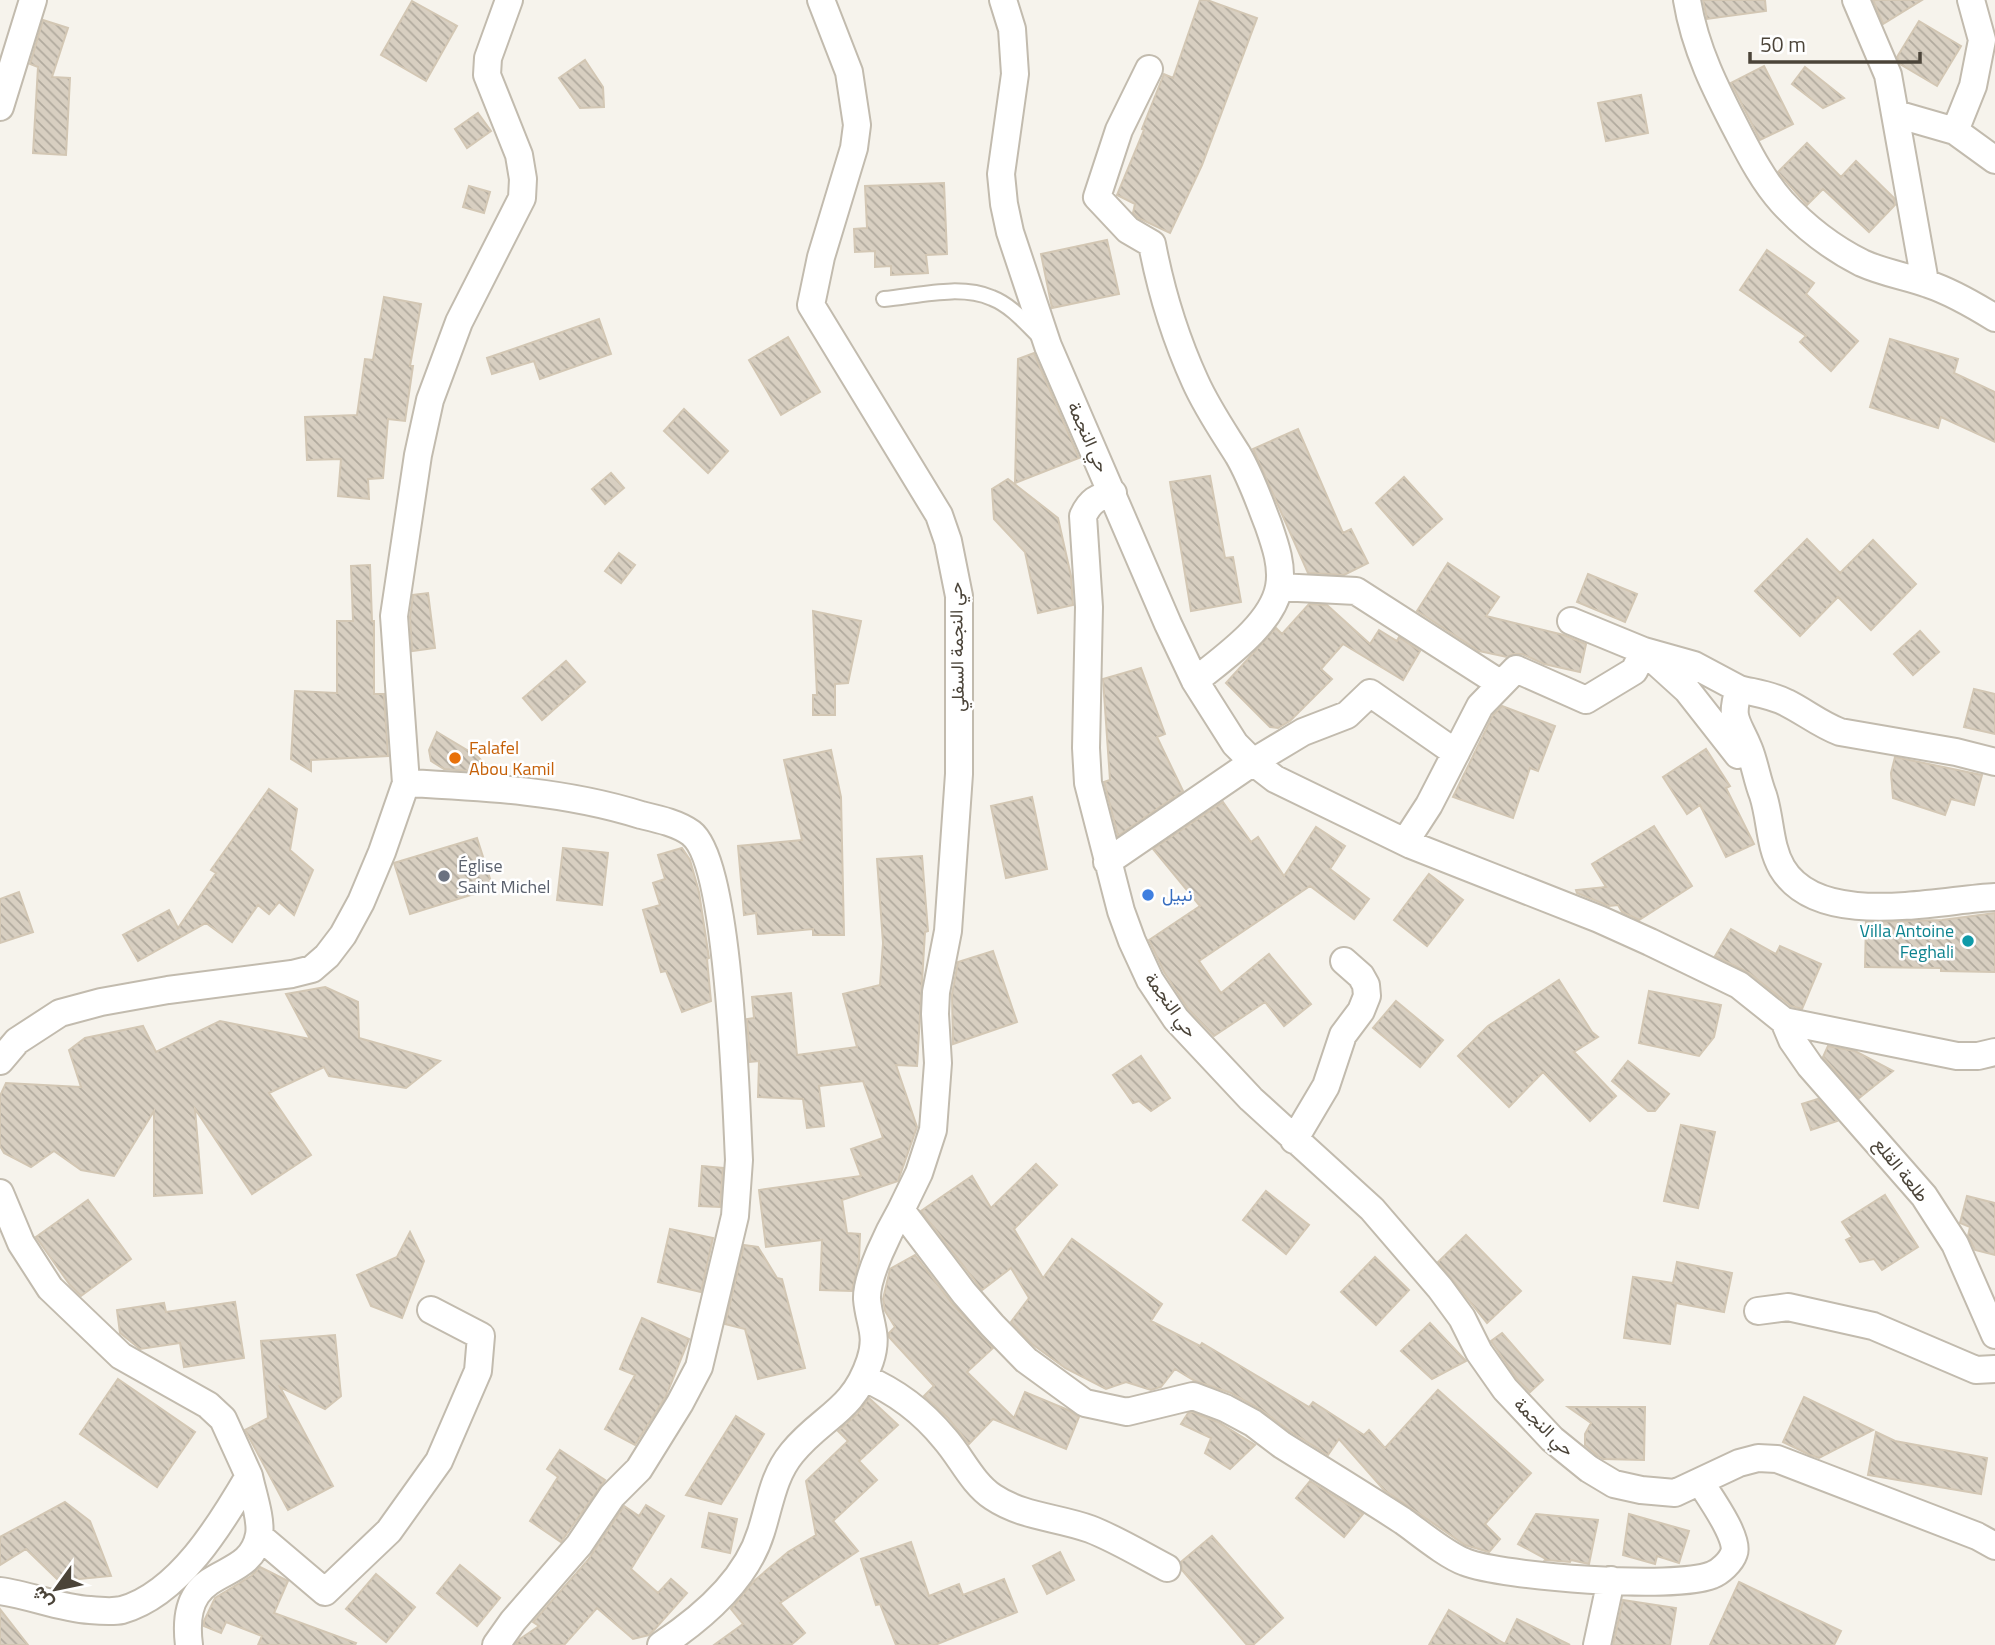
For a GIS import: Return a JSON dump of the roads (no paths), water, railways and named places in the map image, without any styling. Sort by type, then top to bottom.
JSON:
[{"type":"street","points":[[0,107],[33,0]]},
{"type":"street","points":[[0,1061],[17,1041],[60,1013],[101,1002],[312,969],[327,956],[343,935],[361,902],[406,783],[394,616],[418,455],[430,400],[459,322],[522,198],[523,178],[519,155],[487,75],[488,58],[509,0]]},
{"type":"street","name":"حي النجمة السفلي","points":[[661,1645],[724,1594],[743,1570],[753,1554],[771,1491],[782,1467],[806,1438],[845,1406],[864,1378],[875,1336],[867,1297],[884,1238],[919,1173],[933,1130],[938,1063],[936,992],[948,931],[959,774],[959,596],[948,541],[939,515],[811,305],[821,257],[854,148],[857,125],[849,72],[821,0]]},
{"type":"street","name":"حي النجمة","points":[[1003,0],[1012,29],[1015,74],[1002,174],[1004,204],[1010,232],[1048,346],[1113,493],[1096,498],[1083,516],[1089,607],[1087,771],[1121,911],[1150,980],[1177,1018],[1214,1060],[1294,1140],[1372,1209],[1414,1256],[1462,1318],[1479,1352],[1505,1389],[1552,1439],[1589,1469],[1614,1484],[1675,1493],[1739,1463],[1758,1458],[1777,1459],[1977,1536],[1995,1546]]},
{"type":"street","points":[[1687,0],[1691,27],[1719,95],[1766,181],[1781,201],[1819,236],[1850,256],[1884,272],[1925,282],[1995,318]]},
{"type":"street","points":[[1857,0],[1888,75],[1925,282]]},
{"type":"street","points":[[1955,131],[1973,86],[1982,40],[1971,0]]},
{"type":"street","points":[[1149,69],[1119,130],[1097,197],[1128,230],[1152,244],[1161,289],[1195,381],[1239,457],[1254,489],[1274,541],[1279,564],[1279,587],[1272,607],[1256,627],[1195,681]]},
{"type":"street","points":[[1896,114],[1955,131],[1995,160]]},
{"type":"street","points":[[1113,493],[1195,681],[1221,725],[1253,762],[1275,779],[1405,842],[1650,942],[1739,985],[1784,1021],[1957,1055],[1978,1056],[1995,1052]]},
{"type":"street","points":[[1279,587],[1356,591],[1501,684]]},
{"type":"street","points":[[1571,621],[1644,651],[1694,665],[1739,689],[1787,703],[1826,727],[1840,732],[1995,762]]},
{"type":"street","points":[[1405,842],[1429,805],[1480,706],[1516,669],[1586,700],[1634,671],[1644,651]]},
{"type":"street","points":[[1644,651],[1687,690],[1756,779]]},
{"type":"street","points":[[1739,689],[1733,714],[1749,751],[1766,807],[1772,844],[1790,879],[1811,893],[1857,907],[1895,907],[1995,897]]},
{"type":"street","points":[[1107,862],[1253,762],[1303,732],[1347,715],[1370,694],[1456,753]]},
{"type":"street","points":[[406,783],[500,788],[586,801],[624,809],[692,834],[704,852],[712,873],[725,941],[739,1160],[735,1216],[699,1367],[639,1469],[612,1496],[579,1545],[513,1621],[496,1645]]},
{"type":"street","points":[[1294,1140],[1326,1086],[1343,1035],[1362,1011],[1367,996],[1366,985],[1361,976],[1344,961]]},
{"type":"street","name":"طلعة القلع","points":[[1784,1021],[1791,1040],[1810,1066],[1930,1205],[1955,1244],[1995,1335]]},
{"type":"street","points":[[0,1193],[21,1243],[50,1288],[121,1356],[208,1405],[223,1419],[249,1476],[260,1526],[259,1536],[244,1562],[208,1581],[191,1602],[186,1625],[189,1645]]},
{"type":"street","points":[[901,1210],[964,1293],[992,1325],[1026,1360],[1085,1403],[1127,1412],[1193,1396],[1224,1408],[1253,1423],[1282,1445],[1463,1562],[1507,1573],[1611,1580],[1689,1580],[1713,1575],[1726,1565],[1735,1552],[1734,1544],[1728,1528],[1701,1483]]},
{"type":"street","points":[[1758,1311],[1788,1307],[1873,1326],[1976,1370],[1995,1369]]},
{"type":"street","points":[[259,1536],[325,1592],[388,1531],[439,1461],[478,1371],[481,1336],[431,1310]]},
{"type":"street","points":[[864,1378],[883,1385],[921,1413],[992,1496],[1040,1518],[1068,1522],[1091,1530],[1167,1568]]},
{"type":"street","points":[[0,1591],[88,1610],[119,1611],[136,1605],[166,1586],[188,1563],[227,1513],[249,1476]]},
{"type":"street","points":[[1597,1645],[1611,1580]]},
{"type":"lane","points":[[884,299],[968,292],[990,297],[1023,319],[1048,346]]},
{"type":"place","name":"Falafel Abou Kamil","points":[[455,758]]},
{"type":"place","name":"Église Saint Michel","points":[[444,876]]},
{"type":"place","name":"نبيل","points":[[1148,895]]},
{"type":"place","name":"Villa Antoine Feghali","points":[[1968,941]]}]
